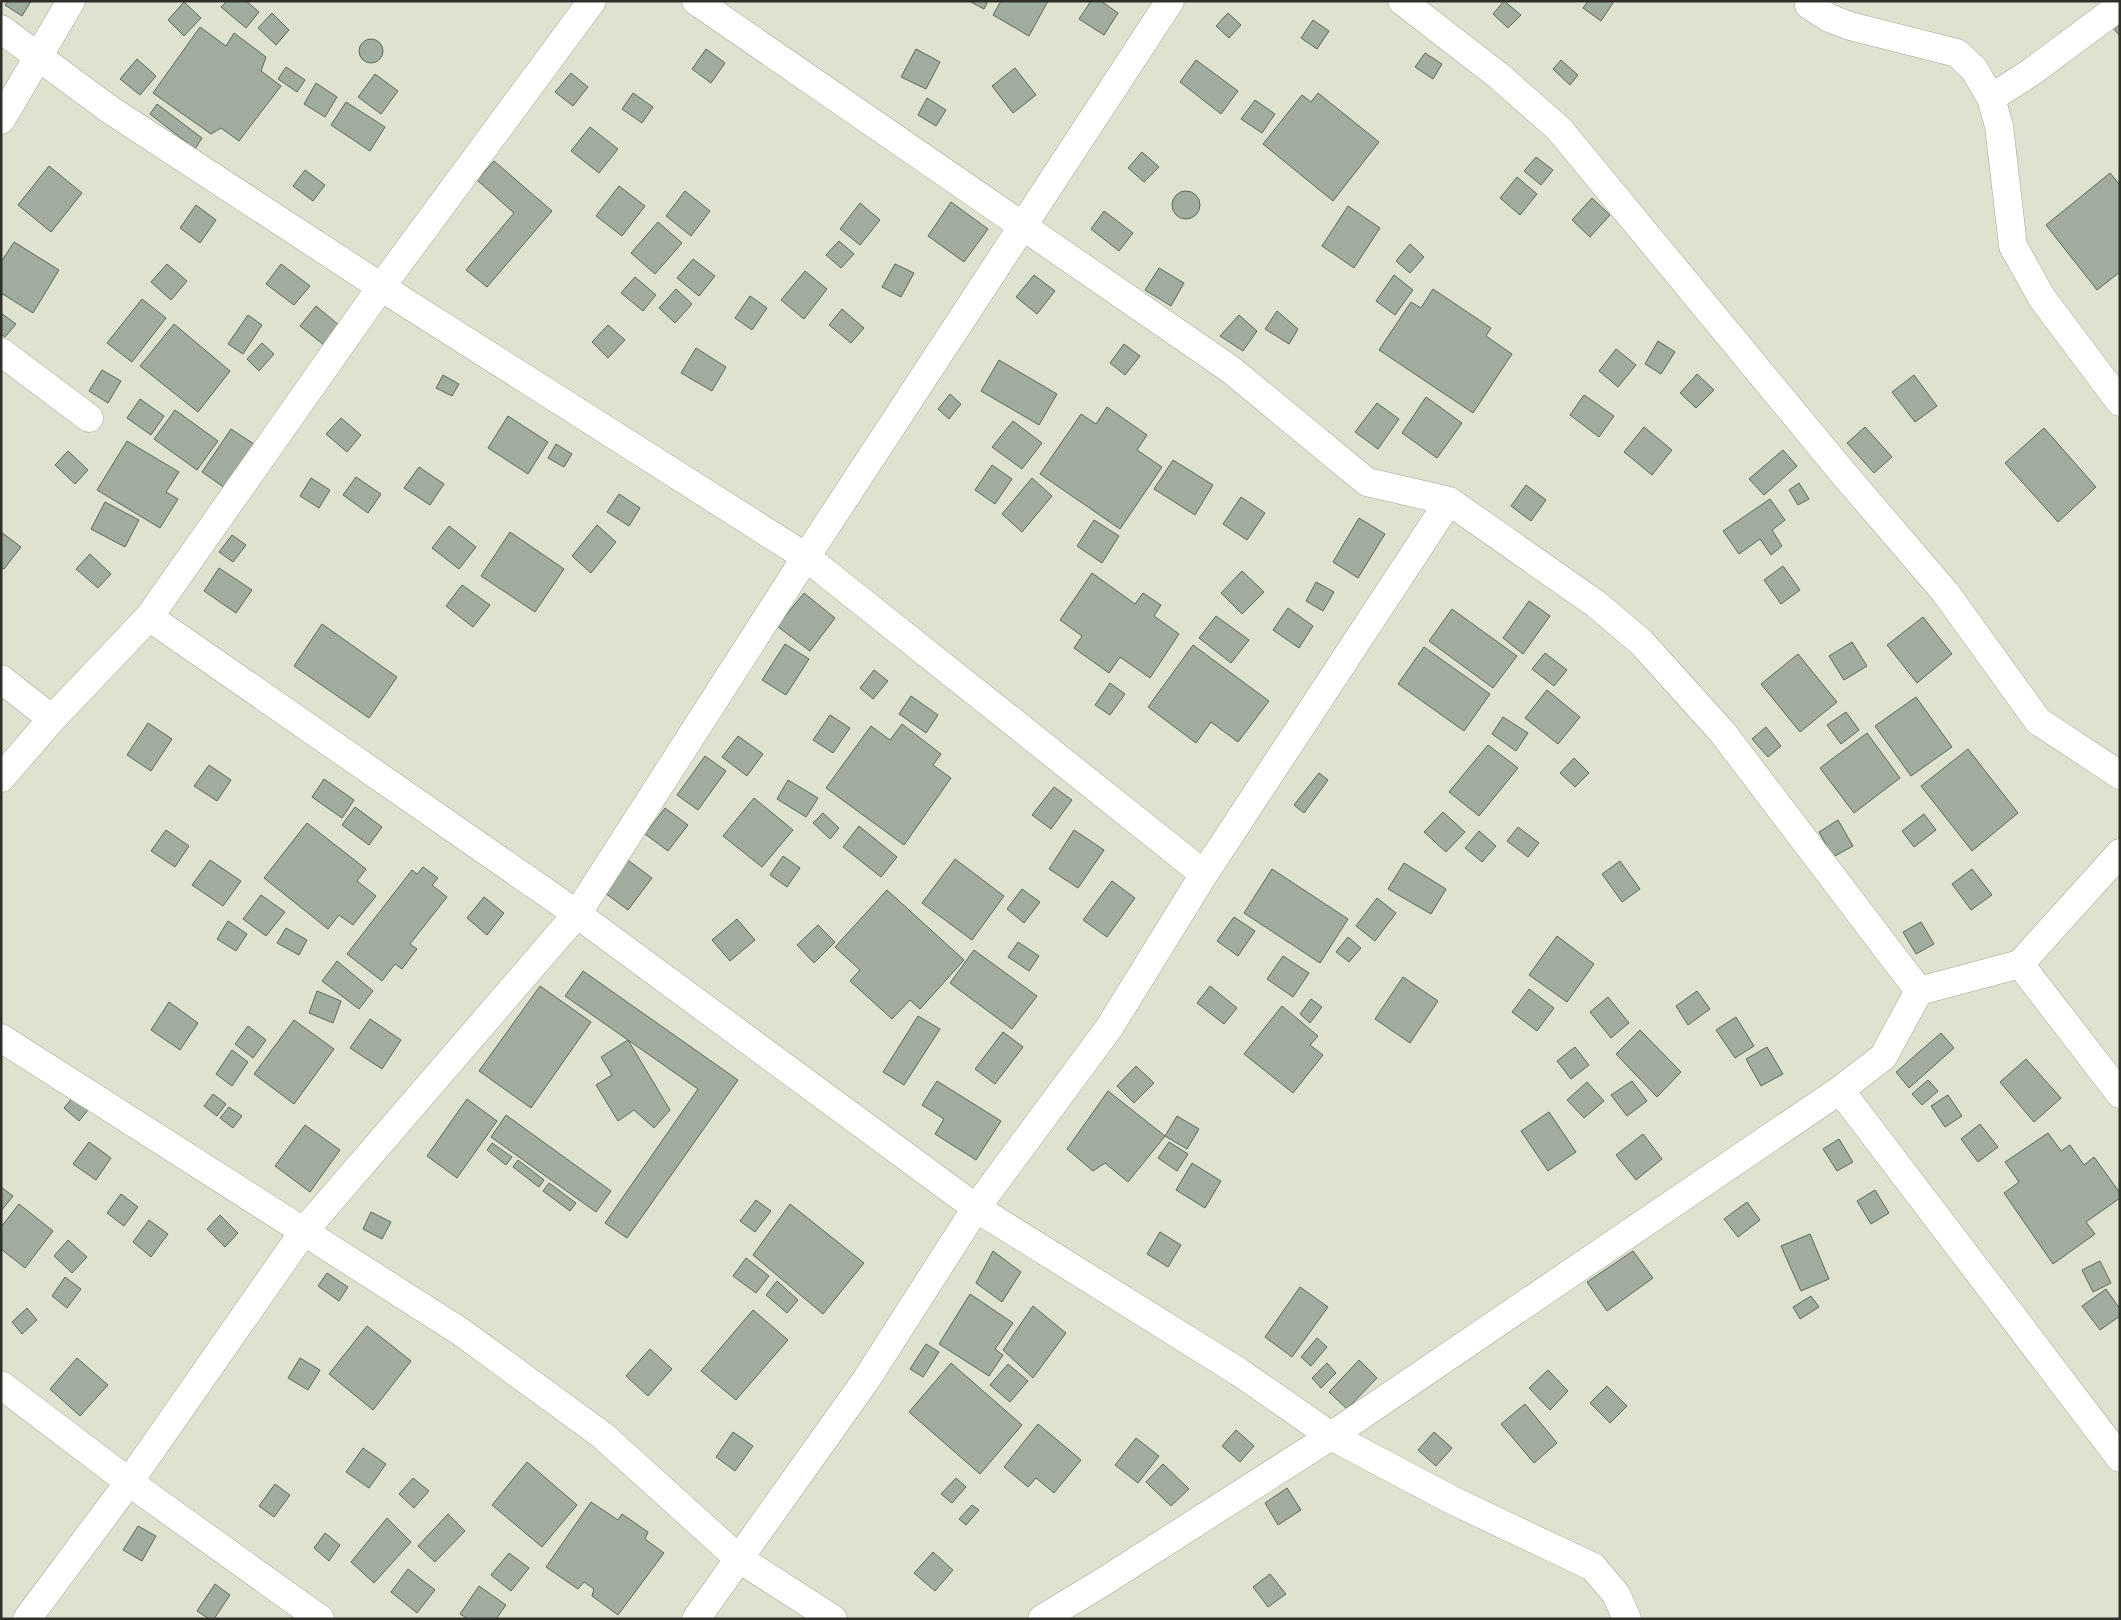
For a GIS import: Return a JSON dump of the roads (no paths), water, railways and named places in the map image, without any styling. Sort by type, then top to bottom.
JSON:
[{"type":"street","points":[[1,120],[71,1]]},
{"type":"street","points":[[1,778],[52,720],[149,617],[381,287],[592,1]]},
{"type":"street","points":[[696,1],[1230,369],[1368,482],[1449,501],[1596,604],[1641,642],[1723,733],[1919,991]]},
{"type":"street","points":[[28,1619],[129,1482],[304,1231],[577,914],[806,557],[1170,1]]},
{"type":"street","points":[[1402,1],[1500,76],[1559,129],[1836,465],[1945,592],[2038,721],[2120,775]]},
{"type":"street","points":[[1809,5],[1829,18],[1850,26],[1957,53],[1974,69],[1991,98],[1999,126],[2013,246],[2042,298],[2120,402]]},
{"type":"street","points":[[1991,98],[2030,73],[2120,6]]},
{"type":"street","points":[[1,29],[109,109],[381,287],[806,557],[1204,874]]},
{"type":"street","points":[[1,352],[89,418]]},
{"type":"street","points":[[696,1619],[866,1380],[976,1208],[1109,1028],[1204,874],[1449,501]]},
{"type":"street","points":[[149,617],[577,914],[976,1208],[1240,1372],[1331,1436],[1454,1501],[1593,1567],[1616,1594],[1627,1619]]},
{"type":"street","points":[[1,679],[52,720]]},
{"type":"street","points":[[1042,1619],[1104,1582],[1331,1436],[1840,1090],[1883,1057],[1919,991],[2020,964],[2120,852]]},
{"type":"street","points":[[2020,964],[2120,1094]]},
{"type":"street","points":[[1,1038],[461,1332],[602,1435],[738,1558],[834,1619]]},
{"type":"street","points":[[1840,1090],[2120,1458]]},
{"type":"street","points":[[1,1385],[129,1482],[320,1619]]}]
